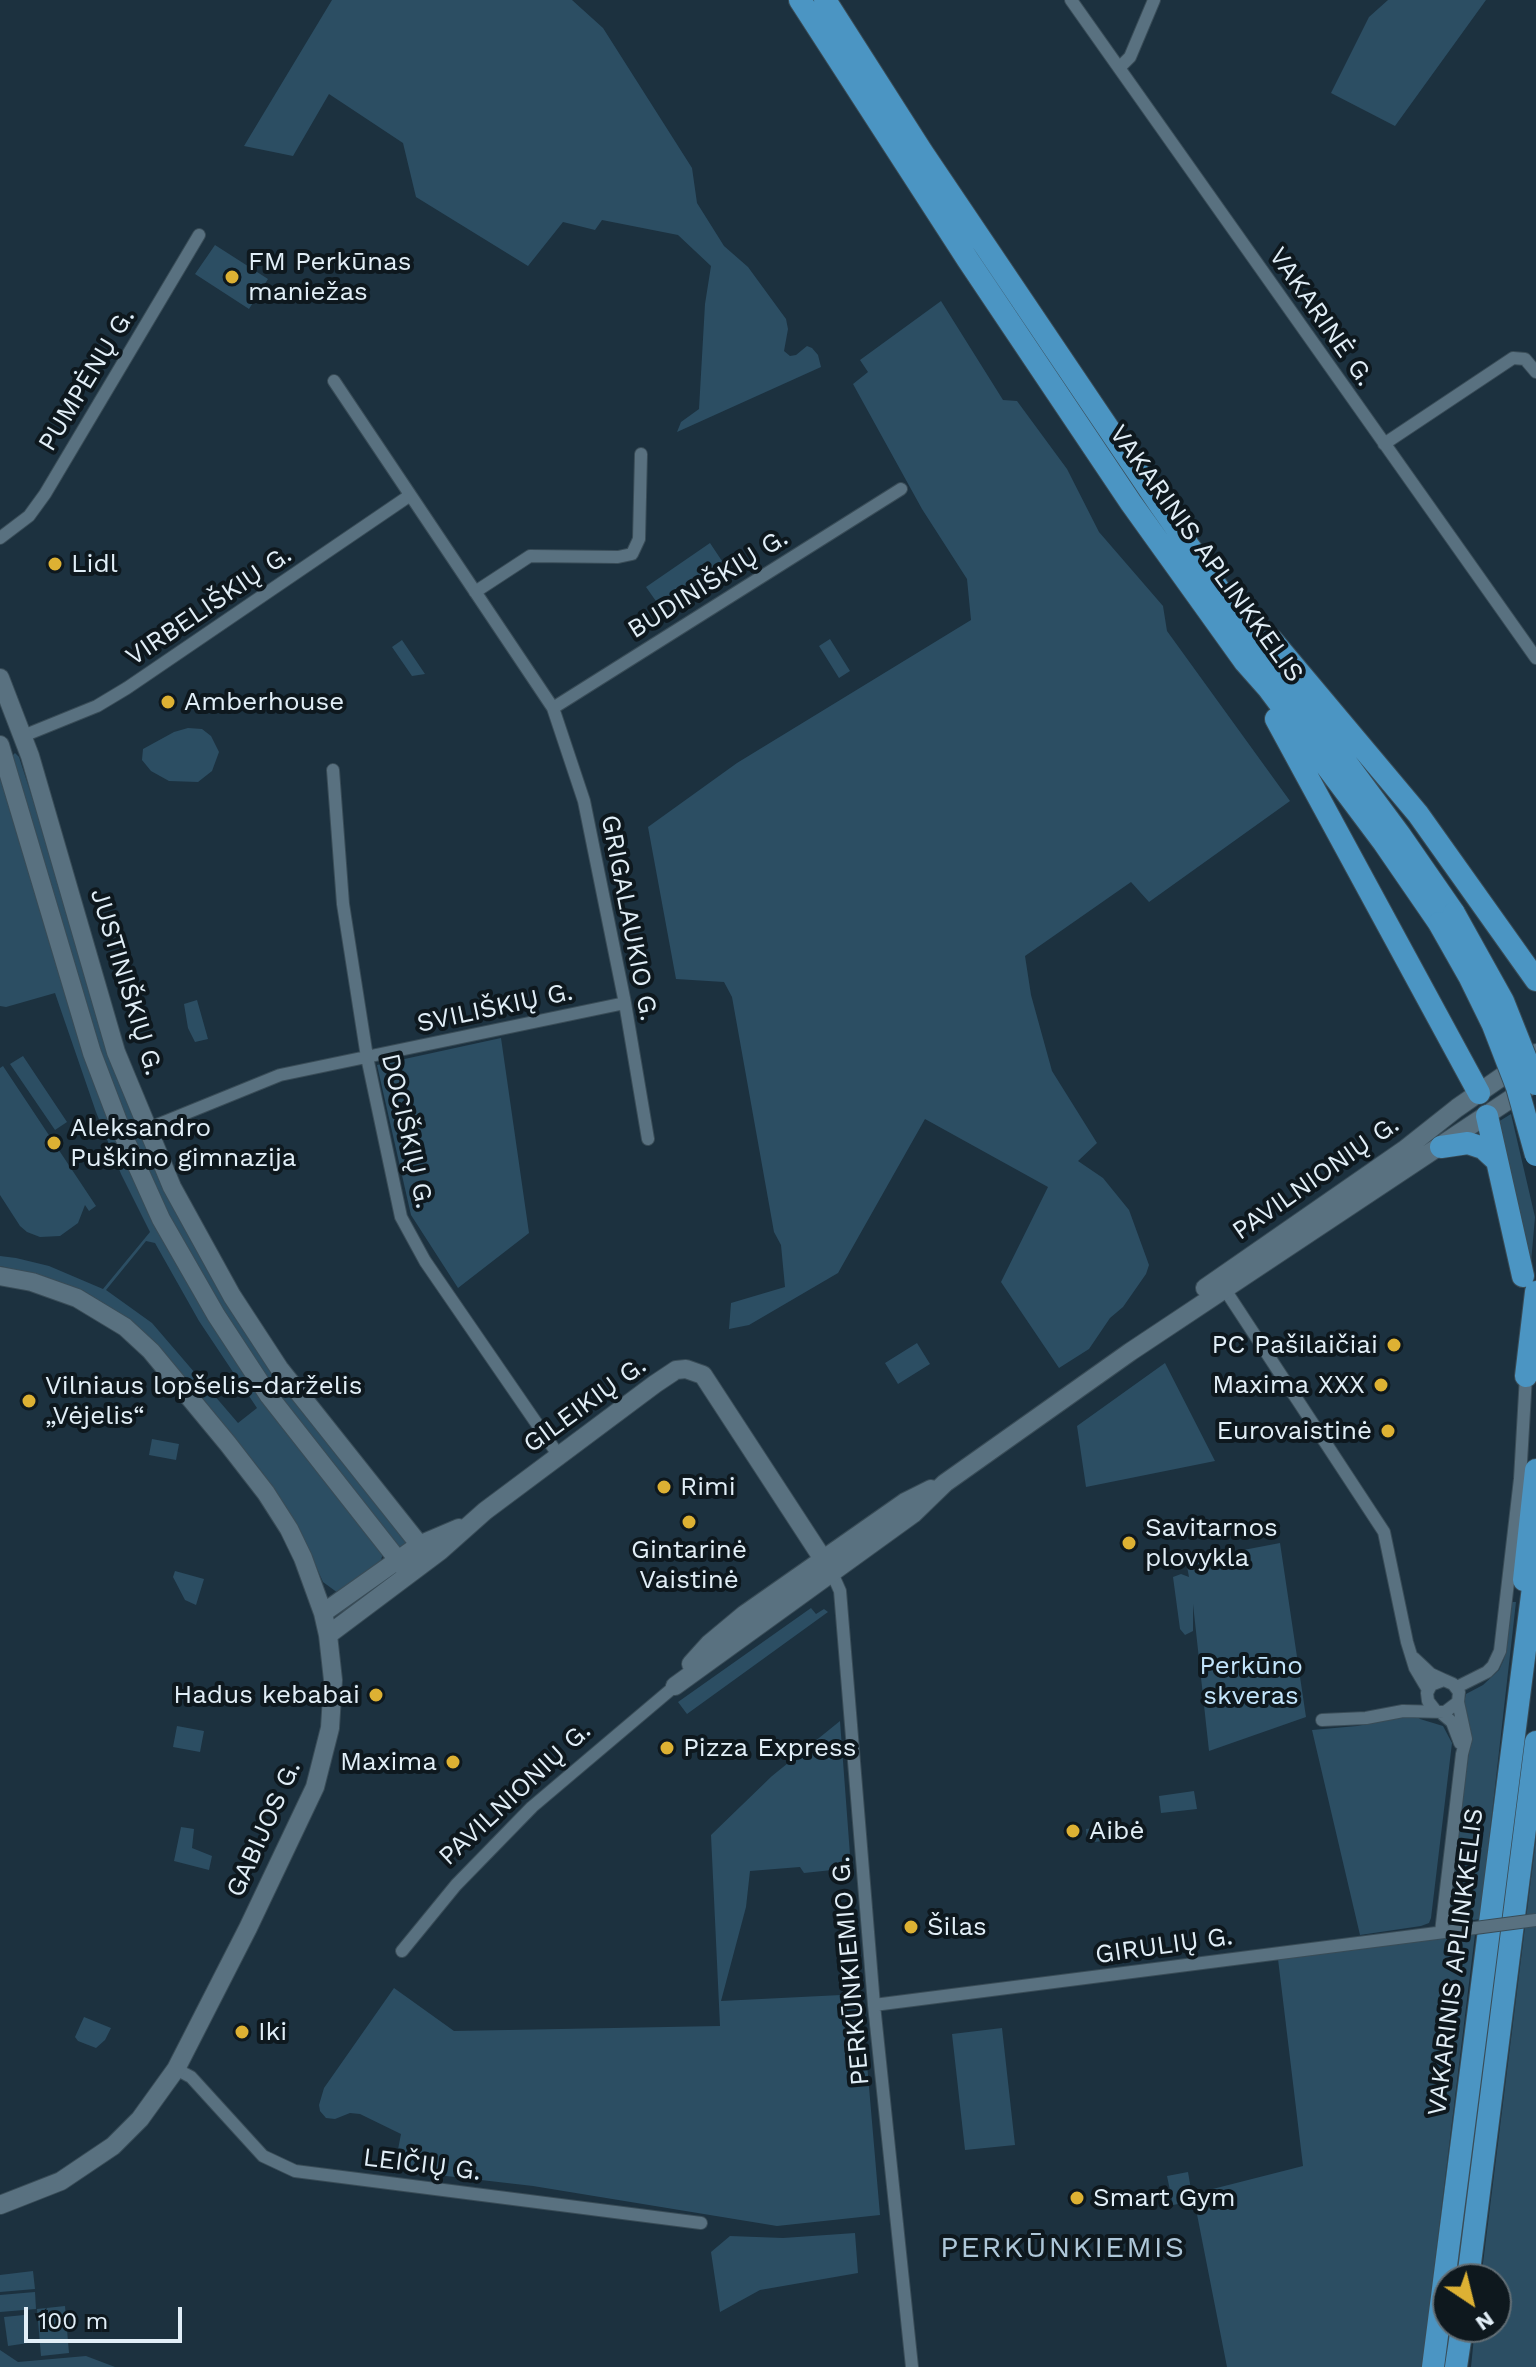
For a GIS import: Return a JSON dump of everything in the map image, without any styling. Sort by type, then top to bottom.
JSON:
[{"type":"highway","name":"VAKARINIS APLINKKELIS","points":[[800,0],[1097,454],[1245,662],[1268,688],[1384,843],[1446,918],[1503,1001],[1536,1083]]},
{"type":"highway","name":"VAKARINIS APLINKKELIS","points":[[825,0],[1009,282],[1242,622],[1400,835],[1446,918],[1505,1054],[1536,1155]]},
{"type":"highway","points":[[1201,561],[1233,593],[1404,795],[1536,980]]},
{"type":"highway","points":[[1245,662],[1484,1089]]},
{"type":"highway","points":[[1487,1116],[1529,1284],[1526,1376]]},
{"type":"highway","points":[[1441,1147],[1468,1143],[1489,1152],[1497,1161]]},
{"type":"highway","points":[[1516,1725],[1515,1668],[1536,1470]]},
{"type":"highway","name":"VAKARINIS APLINKKELIS","points":[[1433,2367],[1536,1564]]},
{"type":"highway","name":"VAKARINIS APLINKKELIS","points":[[1470,2263],[1536,1742]]},
{"type":"street","name":"VAKARINĖ G.","points":[[1071,0],[1536,658]]},
{"type":"street","points":[[1119,68],[1130,57],[1154,0]]},
{"type":"street","name":"PUMPĖNŲ G.","points":[[0,538],[29,516],[45,494],[199,235]]},
{"type":"street","points":[[1384,444],[1513,358],[1525,359],[1536,372]]},
{"type":"street","points":[[334,381],[553,708]]},
{"type":"street","points":[[475,592],[530,556],[618,557],[632,554],[639,539],[641,454]]},
{"type":"street","name":"BUDINIŠKIŲ G.","points":[[553,708],[901,489]]},
{"type":"street","name":"VIRBELIŠKIŲ G.","points":[[23,736],[97,706],[127,688],[409,496]]},
{"type":"street","name":"JUSTINIŠKIŲ G.","points":[[0,678],[23,736],[116,1052],[147,1129],[188,1216],[232,1296],[279,1368],[425,1552]]},
{"type":"street","name":"GRIGALAUKIO G.","points":[[553,708],[584,801],[625,1003],[648,1139]]},
{"type":"street","points":[[0,734],[23,736]]},
{"type":"street","points":[[1,751],[23,736]]},
{"type":"street","name":"JUSTINIŠKIŲ G.","points":[[1,751],[92,1053],[155,1206],[216,1315],[253,1372],[404,1567]]},
{"type":"street","name":"DOCIŠKIŲ G.","points":[[333,770],[340,882],[367,1057],[401,1217],[425,1261],[559,1456]]},
{"type":"street","name":"SVILIŠKIŲ G.","points":[[147,1129],[280,1075],[625,1003]]},
{"type":"street","name":"PAVILNIONIŲ G.","points":[[1221,1284],[1536,1053]]},
{"type":"street","name":"PAVILNIONIŲ G.","points":[[402,1951],[456,1885],[532,1807],[675,1686],[827,1566],[913,1514],[945,1483],[1130,1352],[1180,1307],[1441,1147],[1536,1083]]},
{"type":"street","points":[[1484,1089],[1487,1116]]},
{"type":"street","name":"GABIJOS G.","points":[[0,1276],[32,1282],[77,1298],[125,1327],[151,1351],[266,1493],[289,1529],[323,1613],[328,1635],[332,1706],[325,1753],[315,1787],[176,2069],[140,2119],[113,2146],[61,2181],[0,2205]]},
{"type":"street","points":[[1221,1284],[1384,1532],[1415,1668],[1428,1692],[1428,1701],[1452,1722],[1458,1732],[1462,1754]]},
{"type":"street","name":"GILEIKIŲ G.","points":[[323,1613],[404,1567],[467,1525],[676,1370],[694,1370],[703,1375],[827,1566]]},
{"type":"street","points":[[1457,1687],[1487,1672],[1500,1651],[1520,1479],[1526,1376]]},
{"type":"street","name":"PERKŪNKIEMIO G.","points":[[827,1566],[840,1591],[874,2005],[912,2367]]},
{"type":"street","name":"GILEIKIŲ G.","points":[[328,1635],[404,1567]]},
{"type":"street","points":[[1414,1658],[1431,1674],[1457,1687]]},
{"type":"street","points":[[1403,1711],[1428,1692],[1435,1682],[1444,1680]]},
{"type":"street","points":[[1441,1932],[1466,1739],[1457,1687]]},
{"type":"street","points":[[1322,1720],[1366,1718],[1403,1711],[1451,1710],[1458,1702]]},
{"type":"street","name":"GIRULIŲ G.","points":[[874,2005],[1536,1920]]},
{"type":"street","name":"LEIČIŲ G.","points":[[176,2069],[191,2077],[263,2156],[295,2171],[701,2223]]},
{"type":"green space","points":[[332,0],[572,0],[603,28],[692,168],[697,203],[724,246],[748,267],[786,319],[788,329],[784,351],[790,356],[807,346],[812,348],[818,355],[821,367],[677,432],[681,422],[699,409],[705,304],[711,266],[678,235],[602,220],[595,230],[563,222],[528,266],[416,197],[403,143],[329,94],[293,156],[244,146]]},
{"type":"green space","points":[[1388,0],[1486,0],[1395,126],[1331,93],[1369,17]]},
{"type":"green space","name":"FM Perkūnas maniežas","points":[[215,245],[268,279],[249,309],[195,274]]},
{"type":"green space","points":[[941,301],[1003,400],[1017,401],[1067,469],[1099,532],[1163,606],[1167,631],[1290,801],[1149,902],[1131,882],[1025,956],[1031,995],[1052,1071],[1097,1143],[1078,1161],[1103,1178],[1129,1210],[1149,1265],[1123,1307],[1110,1318],[1089,1349],[1059,1368],[1001,1282],[1048,1187],[925,1119],[838,1273],[749,1325],[729,1329],[731,1303],[785,1287],[781,1245],[774,1232],[732,997],[724,982],[676,979],[648,827],[737,763],[971,620],[967,579],[922,509],[853,384],[868,372],[860,360]]},
{"type":"green space","points":[[710,543],[722,561],[658,604],[646,587]]},
{"type":"green space","points":[[830,639],[850,671],[839,678],[819,646]]},
{"type":"green space","points":[[402,640],[425,674],[412,676],[392,647]]},
{"type":"green space","points":[[188,728],[202,729],[211,736],[219,752],[212,771],[198,782],[169,781],[151,771],[142,760],[143,749]]},
{"type":"green space","points":[[15,753],[185,1222],[408,1544],[402,1548],[397,1546],[256,1366],[194,1265],[143,1166],[92,1032],[12,756]]},
{"type":"green space","points":[[0,767],[143,1194],[383,1553],[380,1564],[338,1593],[323,1582],[301,1533],[262,1472],[154,1343],[128,1319],[84,1291],[46,1277],[0,1266],[0,1256],[16,1258],[49,1266],[103,1289],[150,1232],[121,1174],[96,1112],[55,993],[0,1006]],"holes":[[[146,1241],[155,1243],[199,1321],[257,1408],[238,1423],[152,1323],[106,1290]]]},
{"type":"green space","points":[[197,1000],[208,1039],[195,1042],[188,1028],[184,1004]]},
{"type":"green space","points":[[501,1038],[529,1233],[458,1288],[411,1215],[377,1065]]},
{"type":"green space","points":[[23,1056],[67,1122],[55,1130],[10,1064]]},
{"type":"green space","points":[[3,1066],[96,1206],[89,1211],[85,1205],[78,1223],[60,1236],[40,1237],[27,1232],[0,1195],[0,1068]]},
{"type":"green space","points":[[1511,1114],[1535,1217],[1530,1274],[1498,1122]]},
{"type":"green space","points":[[917,1343],[930,1364],[898,1384],[885,1363]]},
{"type":"green space","points":[[1165,1363],[1215,1461],[1086,1487],[1077,1426]]},
{"type":"green space","points":[[152,1439],[179,1444],[176,1460],[149,1455]]},
{"type":"green space","name":"Perkūno skveras","points":[[1280,1543],[1306,1717],[1209,1751],[1193,1604],[1193,1631],[1185,1635],[1180,1629],[1173,1577],[1181,1574],[1189,1577],[1186,1561]]},
{"type":"green space","points":[[175,1571],[204,1579],[196,1605],[185,1600],[173,1577]]},
{"type":"green space","points":[[1511,1602],[1516,1602],[1480,1919],[1459,1922],[1452,1920],[1447,1912],[1470,1743],[1463,1709],[1466,1694],[1483,1685],[1499,1670],[1504,1659]]},
{"type":"green space","points":[[811,1608],[816,1614],[824,1609],[828,1612],[687,1714],[678,1702]]},
{"type":"green space","points":[[1416,1715],[1443,1726],[1452,1743],[1431,1918],[1429,1923],[1421,1926],[1360,1935],[1312,1730],[1357,1726]]},
{"type":"green space","points":[[840,1721],[851,1868],[804,1873],[800,1867],[750,1871],[746,1907],[721,2001],[861,1994],[880,2215],[777,2226],[533,2186],[394,2170],[401,2134],[360,2114],[350,2113],[335,2119],[326,2118],[320,2111],[324,2088],[394,1988],[454,2031],[720,2026],[711,1835],[772,1776]]},
{"type":"green space","points":[[177,1726],[204,1731],[200,1752],[173,1747]]},
{"type":"green space","points":[[1194,1791],[1197,1809],[1161,1813],[1159,1796]]},
{"type":"green space","points":[[1123,1824],[1124,1838],[1087,1843],[1086,1829]]},
{"type":"green space","points":[[181,1827],[194,1829],[192,1848],[212,1856],[209,1870],[174,1861]]},
{"type":"green space","points":[[1536,1839],[1536,2367],[1471,2367],[1473,2343],[1512,2343],[1512,2263],[1483,2263]]},
{"type":"green space","points":[[1475,1934],[1435,2263],[1432,2263],[1422,2367],[1227,2367],[1193,2194],[1303,2166],[1278,1959]]},
{"type":"green space","points":[[84,2017],[111,2028],[96,2048],[75,2037]]},
{"type":"green space","points":[[1002,2028],[1015,2145],[965,2150],[952,2034]]},
{"type":"green space","points":[[1188,2172],[1193,2201],[1173,2205],[1167,2176]]},
{"type":"green space","points":[[855,2233],[858,2273],[760,2290],[720,2312],[711,2252],[730,2236],[783,2238]]},
{"type":"green space","points":[[33,2271],[35,2289],[0,2292],[0,2275]]},
{"type":"green space","points":[[35,2292],[36,2309],[0,2312],[0,2295]]},
{"type":"green space","points":[[65,2306],[69,2353],[41,2356],[37,2309]]},
{"type":"green space","points":[[24,2315],[28,2343],[8,2346],[4,2317]]},
{"type":"green space","points":[[0,2350],[18,2362],[86,2356],[115,2367],[0,2367]]},
{"type":"place","name":"FM Perkūnas maniežas","points":[[232,277]]},
{"type":"place","name":"Lidl","points":[[55,564]]},
{"type":"place","name":"Amberhouse","points":[[168,702]]},
{"type":"place","name":"Aleksandro Puškino gimnazija","points":[[54,1143]]},
{"type":"place","name":"PC Pašilaičiai","points":[[1394,1345]]},
{"type":"place","name":"Maxima XXX","points":[[1381,1385]]},
{"type":"place","name":"Vilniaus lopšelis-darželis „Vėjelis“","points":[[29,1401]]},
{"type":"place","name":"Eurovaistinė","points":[[1388,1431]]},
{"type":"place","name":"Rimi","points":[[664,1487]]},
{"type":"place","name":"Gintarinė Vaistinė","points":[[689,1522]]},
{"type":"place","name":"Savitarnos plovykla","points":[[1129,1543]]},
{"type":"place","name":"Hadus kebabai","points":[[376,1695]]},
{"type":"place","name":"Pizza Express","points":[[667,1748]]},
{"type":"place","name":"Maxima","points":[[453,1762]]},
{"type":"place","name":"Aibė","points":[[1073,1831]]},
{"type":"place","name":"Šilas","points":[[911,1927]]},
{"type":"place","name":"Iki","points":[[242,2032]]},
{"type":"place","name":"Smart Gym","points":[[1077,2198]]},
{"type":"district","name":"PERKŪNKIEMIS","points":[[1063,2248]]}]
